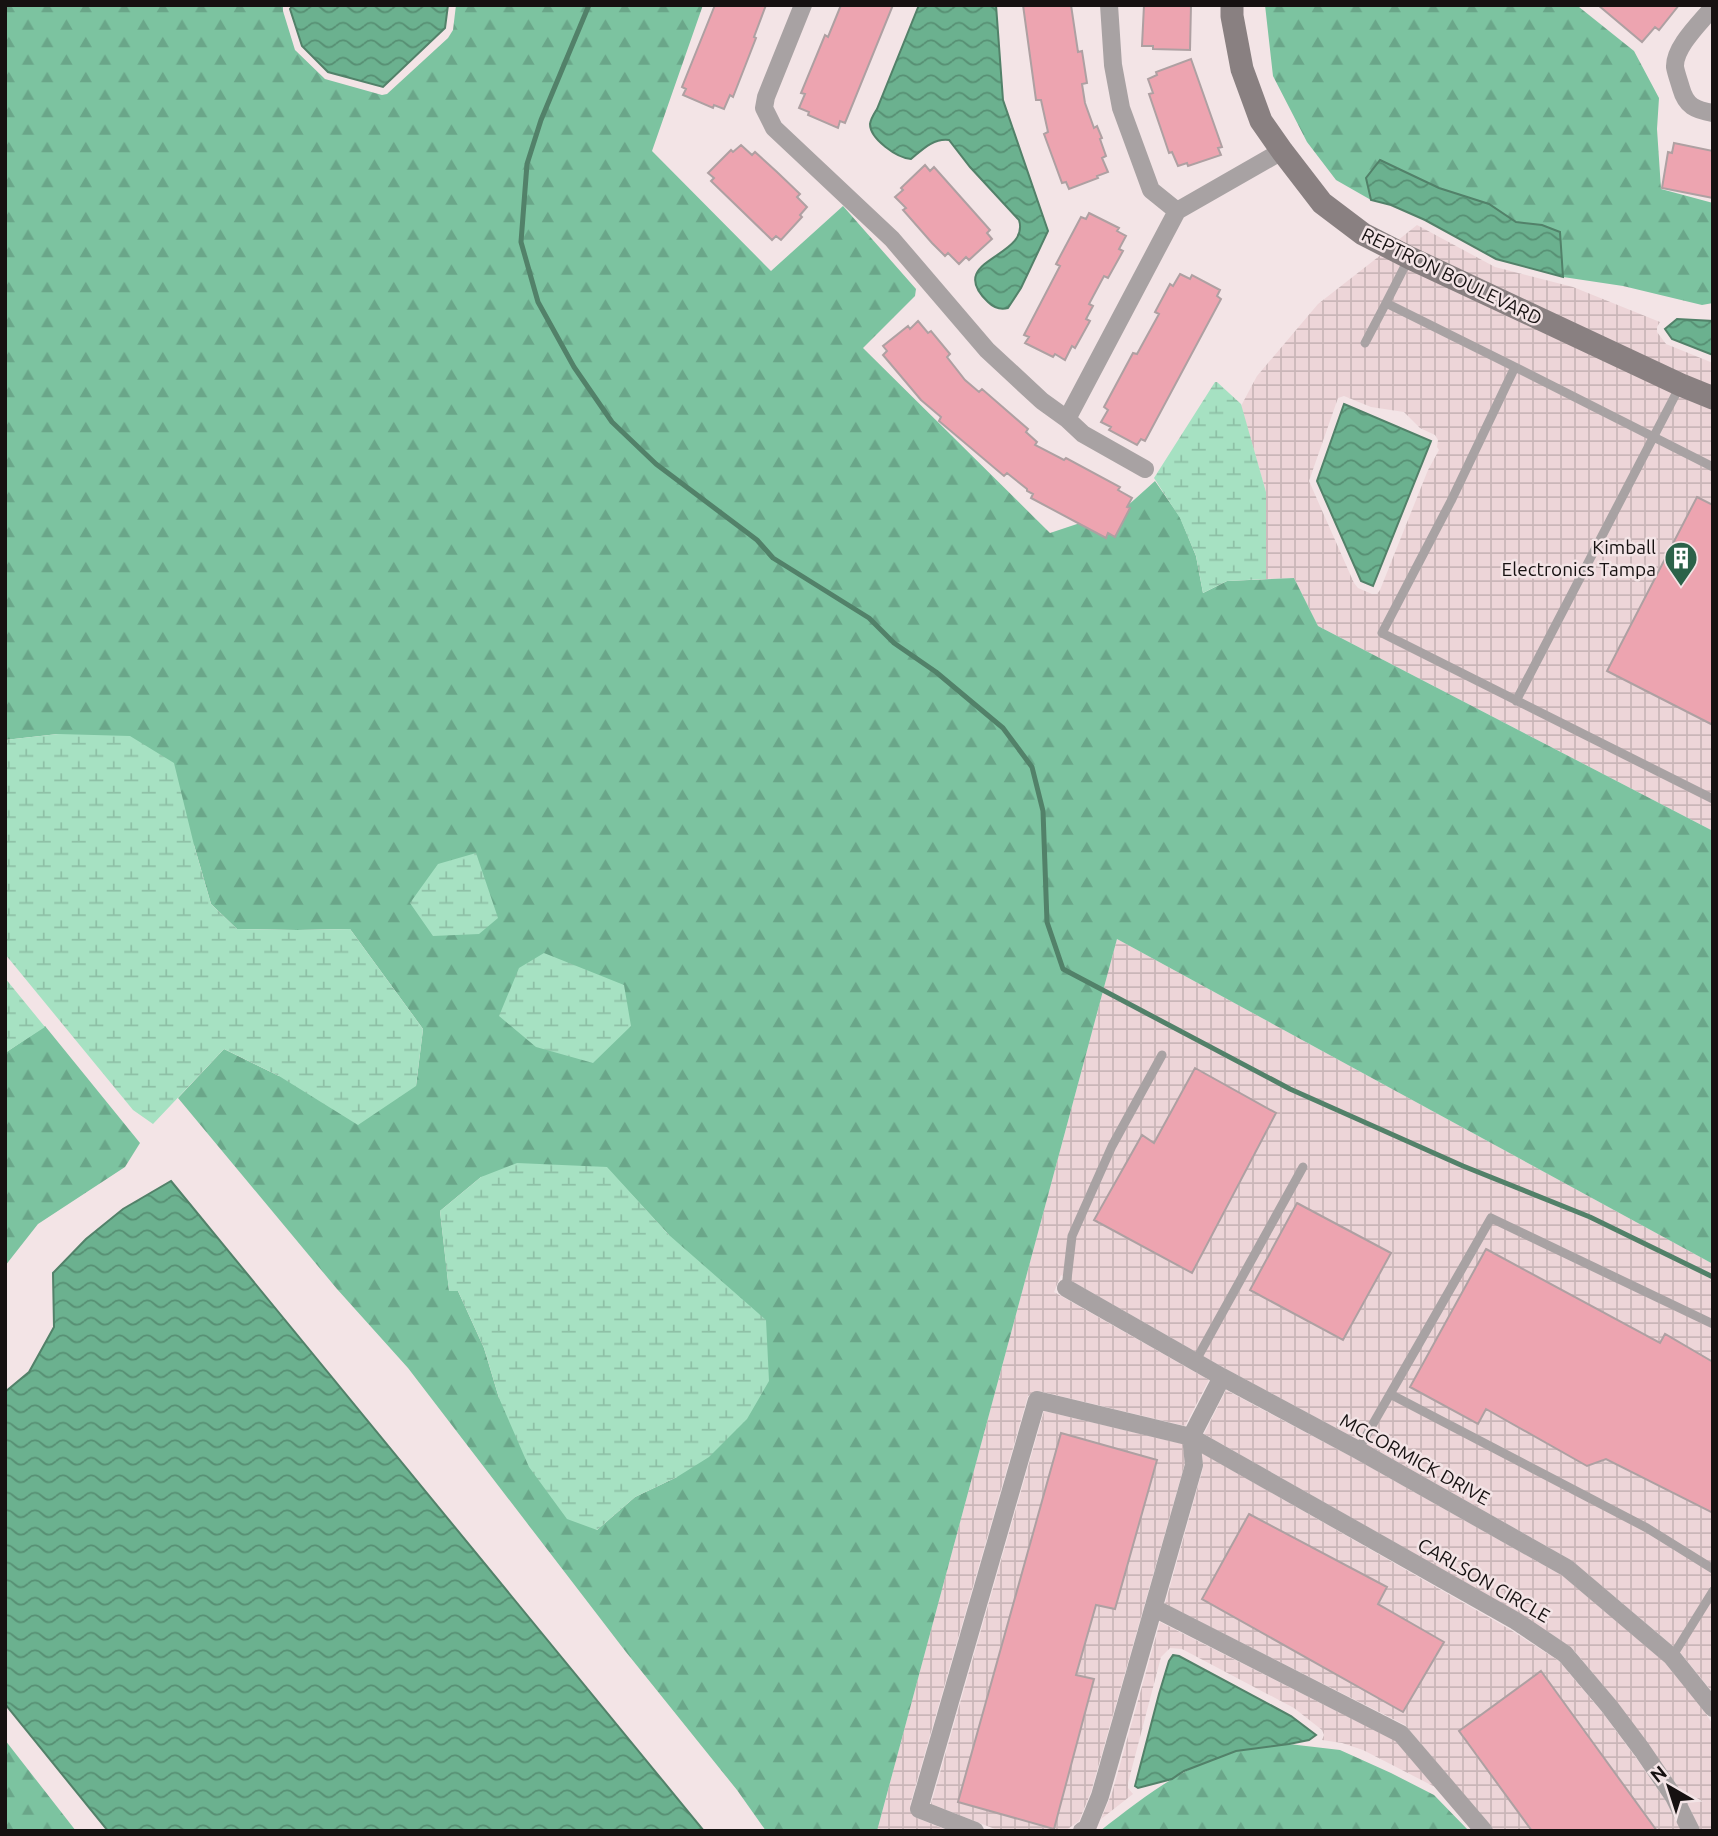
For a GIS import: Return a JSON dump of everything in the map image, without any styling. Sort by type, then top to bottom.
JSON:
[{"type":"street","points":[[803,5],[766,97],[764,108],[774,128],[892,239],[987,350],[1042,401],[1083,434],[1145,469]]},
{"type":"street","points":[[1109,5],[1113,65],[1121,108],[1151,190],[1177,211]]},
{"type":"street","name":"REPTRON BOULEVARD","points":[[1232,5],[1242,69],[1261,121],[1322,202],[1363,234],[1409,258],[1713,398]]},
{"type":"street","points":[[1713,7],[1681,47],[1675,67],[1684,99],[1691,106],[1713,113]]},
{"type":"street","points":[[1067,419],[1177,211],[1282,151]]},
{"type":"street","name":"MCCORMICK DRIVE","points":[[1066,1288],[1567,1568],[1672,1657],[1712,1704]]},
{"type":"street","points":[[1083,1831],[1087,1828],[1100,1796],[1194,1465],[1191,1437],[1222,1377]]},
{"type":"street","name":"CARLSON CIRCLE","points":[[975,1831],[919,1809],[1037,1400],[1191,1437],[1516,1621],[1565,1654],[1609,1706],[1674,1797],[1691,1831]]},
{"type":"street","points":[[1154,1608],[1401,1734],[1484,1831]]},
{"type":"lane","points":[[1365,343],[1409,258]]},
{"type":"lane","points":[[1386,303],[1713,467]]},
{"type":"lane","points":[[1515,367],[1451,501],[1382,633],[1713,799]]},
{"type":"lane","points":[[1516,701],[1681,384]]},
{"type":"lane","points":[[1066,1288],[1072,1236],[1112,1146],[1162,1055]]},
{"type":"lane","points":[[1195,1362],[1303,1167]]},
{"type":"lane","points":[[1358,1450],[1491,1218],[1713,1324]]},
{"type":"lane","points":[[1390,1394],[1647,1528],[1713,1569]]},
{"type":"lane","points":[[1672,1657],[1713,1591]]},
{"type":"shaded area","points":[[1417,225],[1495,267],[1573,287],[1660,322],[1657,332],[1666,344],[1713,363],[1713,388],[1397,241]]},
{"type":"shaded area","points":[[1382,254],[1713,408],[1713,831],[1318,626],[1294,578],[1266,579],[1266,492],[1241,406],[1257,376],[1318,304]],"holes":[[[1344,396],[1371,407],[1404,412],[1420,428],[1435,435],[1439,450],[1428,470],[1377,594],[1358,588],[1354,583],[1309,481],[1338,398]]]},
{"type":"shaded area","points":[[1117,939],[1713,1264],[1713,1693],[1679,1651],[1571,1560],[1061,1275],[1054,1292],[1209,1380],[1185,1426],[1039,1391],[1028,1396],[910,1805],[917,1818],[949,1831],[877,1831]]},
{"type":"shaded area","points":[[1226,1390],[1354,1458],[1563,1576],[1666,1663],[1713,1725],[1713,1831],[1701,1831],[1682,1793],[1649,1746],[1572,1648],[1519,1613],[1204,1434]]},
{"type":"shaded area","points":[[1044,1411],[1183,1444],[1185,1463],[1091,1792],[1079,1821],[1065,1831],[1000,1831],[931,1804]]},
{"type":"shaded area","points":[[1202,1453],[1511,1630],[1559,1661],[1634,1755],[1666,1801],[1682,1831],[1495,1831],[1405,1725],[1165,1604],[1203,1468]]},
{"type":"shaded area","points":[[1160,1622],[1396,1741],[1435,1787],[1363,1750],[1322,1740],[1322,1730],[1294,1708],[1182,1649],[1170,1648],[1161,1657],[1128,1783],[1133,1794],[1101,1819],[1112,1793]]},
{"type":"green space","points":[[5,5],[283,5],[295,50],[325,79],[382,95],[387,94],[448,38],[453,30],[456,5],[703,5],[652,151],[771,271],[843,206],[916,289],[915,296],[863,348],[1050,533],[1125,508],[1155,481],[1180,517],[1196,556],[1203,593],[1227,581],[1294,578],[1318,626],[1713,831],[1713,1264],[1117,939],[877,1831],[766,1831],[737,1790],[626,1652],[408,1368],[337,1289],[178,1098],[224,1049],[279,1076],[416,1086],[423,1029],[350,929],[237,929],[211,904],[194,845],[58,734],[5,740]],"holes":[[[606,1167],[669,1235],[677,1477],[635,1497],[597,1530],[499,1398],[484,1348],[458,1291],[449,1290],[440,1211],[481,1177]]]},
{"type":"green space","points":[[1265,5],[1580,5],[1579,7],[1634,51],[1659,98],[1657,129],[1661,189],[1713,203],[1713,303],[1702,305],[1623,286],[1563,277],[1559,232],[1542,225],[1516,223],[1489,204],[1439,188],[1380,160],[1366,178],[1371,200],[1336,180],[1307,142],[1273,76]]},
{"type":"green space","points":[[1215,382],[1241,404],[1266,492],[1266,579],[1227,581],[1203,593],[1196,556],[1180,518],[1154,478]]},
{"type":"green space","points":[[58,734],[130,736],[174,763],[211,904],[237,929],[350,929],[423,1029],[416,1086],[358,1125],[279,1076],[224,1049],[153,1124],[133,1110],[5,954],[5,740]]},
{"type":"green space","points":[[476,853],[498,918],[479,934],[433,936],[410,903],[438,864]]},
{"type":"green space","points":[[544,953],[624,985],[631,1026],[593,1063],[536,1047],[499,1016],[519,968]]},
{"type":"green space","points":[[5,978],[45,1027],[5,1053]]},
{"type":"green space","points":[[45,1026],[140,1143],[125,1167],[38,1224],[5,1266],[5,1053]]},
{"type":"green space","points":[[517,1163],[607,1167],[669,1235],[766,1320],[769,1381],[747,1419],[709,1457],[677,1477],[635,1497],[597,1530],[567,1519],[529,1467],[499,1398],[484,1348],[458,1291],[449,1291],[440,1211],[481,1177]]},
{"type":"green space","points":[[5,1740],[76,1831],[5,1831]]},
{"type":"green space","points":[[1289,1744],[1340,1750],[1391,1773],[1434,1795],[1469,1831],[1100,1831],[1147,1795],[1198,1765],[1242,1749]]},
{"type":"water","points":[[293,5],[448,5],[445,28],[383,87],[328,72],[302,46],[290,9]]},
{"type":"water","points":[[919,5],[996,5],[1003,100],[1048,231],[1021,288],[1008,308],[997,308],[988,302],[977,288],[976,276],[981,267],[1013,243],[1019,233],[1019,220],[949,140],[933,143],[911,159],[885,147],[871,130],[871,120]]},
{"type":"water","points":[[1380,160],[1439,188],[1489,204],[1516,222],[1542,225],[1560,232],[1563,277],[1496,259],[1425,220],[1391,205],[1371,200],[1366,178]]},
{"type":"water","points":[[1677,319],[1713,321],[1713,355],[1672,339],[1665,329]]},
{"type":"water","points":[[1344,404],[1431,441],[1373,586],[1361,581],[1317,481]]},
{"type":"water","points":[[171,1181],[704,1831],[108,1831],[5,1704],[5,1392],[29,1372],[54,1327],[53,1273],[86,1239],[123,1209]]},
{"type":"water","points":[[1173,1655],[1291,1716],[1316,1735],[1309,1740],[1289,1744],[1236,1751],[1184,1771],[1172,1779],[1138,1788],[1135,1786],[1159,1694]]},
{"type":"building","points":[[715,5],[766,5],[733,97],[730,95],[724,109],[714,105],[713,108],[683,95],[686,89],[682,87]]},
{"type":"building","points":[[841,5],[893,5],[845,123],[840,121],[838,128],[808,115],[809,112],[799,108],[805,94],[801,93],[825,35],[828,37]]},
{"type":"building","points":[[1023,5],[1071,5],[1078,52],[1082,51],[1087,83],[1082,84],[1085,103],[1094,128],[1097,126],[1102,138],[1100,139],[1106,156],[1102,158],[1108,172],[1069,189],[1066,182],[1062,183],[1044,134],[1048,132],[1041,100],[1036,100]]},
{"type":"building","points":[[1144,5],[1191,5],[1190,50],[1142,46]]},
{"type":"building","points":[[1598,5],[1679,5],[1659,30],[1655,27],[1642,42]]},
{"type":"building","points":[[1191,59],[1222,147],[1218,148],[1221,155],[1188,166],[1187,163],[1178,166],[1172,152],[1169,153],[1149,94],[1153,93],[1148,79],[1157,75],[1156,72]]},
{"type":"building","points":[[1674,143],[1713,151],[1713,198],[1662,188],[1668,152],[1672,153]]},
{"type":"building","points":[[741,145],[752,155],[755,152],[777,172],[800,194],[797,197],[807,207],[800,215],[802,217],[781,240],[776,236],[772,240],[711,181],[714,178],[708,173],[731,150],[733,152]]},
{"type":"building","points":[[925,165],[930,171],[934,167],[990,230],[987,233],[992,239],[969,260],[966,257],[959,264],[948,253],[945,256],[903,210],[906,208],[895,197]]},
{"type":"building","points":[[1089,213],[1119,228],[1117,231],[1126,236],[1119,249],[1123,251],[1108,278],[1104,276],[1089,304],[1093,306],[1086,319],[1090,321],[1065,360],[1025,343],[1029,337],[1024,335],[1060,266],[1056,264],[1081,217],[1086,219]]},
{"type":"building","points":[[1180,274],[1190,279],[1192,275],[1220,290],[1217,296],[1221,299],[1145,441],[1141,439],[1137,445],[1109,430],[1111,427],[1101,422],[1108,410],[1104,407],[1133,353],[1137,354],[1159,314],[1155,312],[1170,284],[1173,286]]},
{"type":"building","points":[[918,321],[928,333],[931,331],[950,354],[947,357],[965,380],[979,392],[982,389],[1028,429],[1026,432],[1037,442],[1035,445],[1120,487],[1118,490],[1132,498],[1127,507],[1130,508],[1115,537],[1108,533],[1106,538],[1031,498],[1033,494],[1007,473],[1004,476],[939,421],[941,417],[921,400],[883,355],[887,351],[883,346]]},
{"type":"building","name":"Kimball Electronics Tampa","points":[[1697,497],[1713,505],[1713,725],[1607,671]]},
{"type":"building","points":[[1195,1068],[1276,1113],[1192,1273],[1094,1220],[1142,1135],[1154,1143]]},
{"type":"building","points":[[1297,1203],[1391,1253],[1343,1340],[1250,1290]]},
{"type":"building","points":[[1486,1249],[1660,1343],[1665,1334],[1713,1362],[1713,1513],[1606,1459],[1587,1466],[1486,1409],[1478,1424],[1410,1387]]},
{"type":"building","points":[[1061,1433],[1157,1460],[1115,1609],[1096,1605],[1076,1675],[1094,1679],[1054,1829],[958,1802]]},
{"type":"building","points":[[1249,1514],[1387,1587],[1378,1604],[1444,1642],[1403,1712],[1202,1599]]},
{"type":"building","points":[[1541,1671],[1657,1831],[1532,1831],[1459,1731]]},
{"type":"waterway","points":[[589,5],[541,120],[527,164],[521,242],[538,302],[574,367],[612,422],[656,464],[757,540],[773,558],[869,618],[894,643],[936,672],[1003,728],[1032,767],[1043,811],[1047,922],[1063,969],[1290,1089],[1463,1166],[1590,1217],[1713,1277]]},
{"type":"place","name":"Kimball Electronics Tampa","points":[[1681,588]]}]
